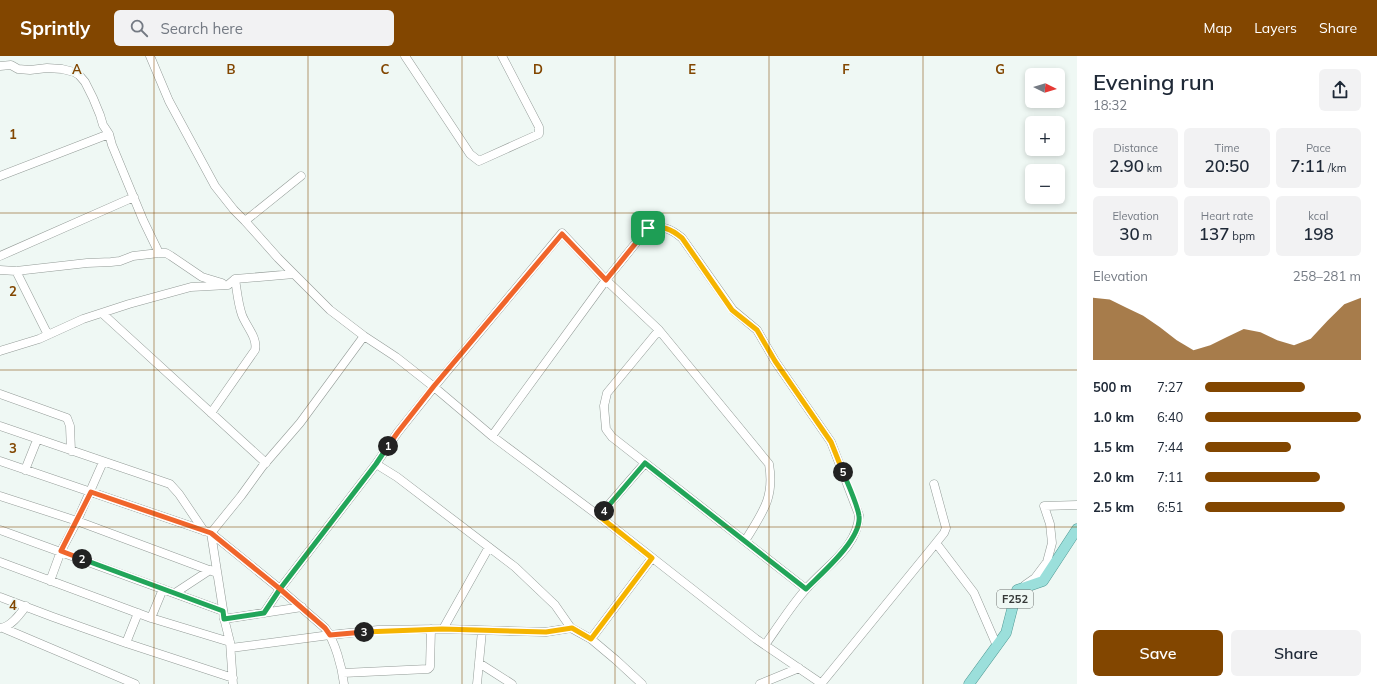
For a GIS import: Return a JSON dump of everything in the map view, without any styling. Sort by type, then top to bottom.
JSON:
[{"type":"main road","name":"F252","points":[[969,684],[1006,633],[1017,590],[1043,581],[1077,529]]},
{"type":"street","points":[[150,56],[169,102],[215,186],[234,210],[330,310],[434,386],[492,436],[599,516],[765,645],[822,684],[944,533],[946,528],[934,484]]},
{"type":"street","points":[[405,56],[470,154],[479,161],[539,134],[538,127],[502,56]]},
{"type":"street","points":[[0,66],[11,65],[18,69],[30,70],[47,68],[74,72],[85,82],[103,125],[110,134],[112,145],[143,220],[159,253]]},
{"type":"street","points":[[0,176],[110,134]]},
{"type":"street","points":[[245,221],[301,176]]},
{"type":"street","points":[[0,256],[134,197]]},
{"type":"street","points":[[492,436],[606,280],[648,228],[660,226],[673,230],[682,238],[732,310],[757,330],[775,361],[831,442],[859,515],[859,524],[844,551],[806,589],[765,645]]},
{"type":"street","points":[[264,613],[280,589],[434,386],[562,234],[606,280],[659,330],[769,464],[771,477],[770,492],[763,511],[745,541]]},
{"type":"street","points":[[0,270],[16,271],[87,263],[111,262],[120,261],[133,256],[166,253],[202,277],[228,285]]},
{"type":"street","points":[[16,271],[48,335]]},
{"type":"street","points":[[0,351],[39,339],[84,319],[129,304],[191,287],[228,285],[236,279],[294,274]]},
{"type":"street","points":[[211,412],[256,350],[254,338],[247,328],[241,314],[236,279]]},
{"type":"street","points":[[102,314],[266,463]]},
{"type":"street","points":[[659,330],[607,393],[604,406],[606,428],[612,437],[806,589]]},
{"type":"street","points":[[208,532],[241,496],[266,463],[300,423],[364,336]]},
{"type":"street","points":[[0,394],[67,418],[70,426],[71,451]]},
{"type":"street","points":[[0,426],[37,440],[170,484],[208,532],[280,589],[325,628],[330,635],[343,673],[344,684]]},
{"type":"street","points":[[25,470],[37,440]]},
{"type":"street","points":[[0,462],[208,532]]},
{"type":"street","points":[[50,581],[61,551],[91,492],[103,462]]},
{"type":"street","points":[[599,516],[645,463]]},
{"type":"street","points":[[376,464],[397,477],[515,567],[555,605],[572,628],[591,639],[642,684]]},
{"type":"street","points":[[0,496],[77,521],[214,572]]},
{"type":"street","points":[[1017,590],[1035,578],[1047,562],[1052,543],[1050,524],[1044,506],[1077,505]]},
{"type":"street","points":[[0,530],[175,593],[224,615],[264,613],[302,608]]},
{"type":"street","points":[[0,597],[233,681],[231,645],[214,572],[208,532]]},
{"type":"street","points":[[936,543],[974,593],[997,646]]},
{"type":"street","points":[[442,629],[489,548]]},
{"type":"street","points":[[591,639],[652,558]]},
{"type":"street","points":[[0,562],[151,618],[231,645],[378,630],[442,629],[546,632],[572,628]]},
{"type":"street","points":[[175,593],[214,572]]},
{"type":"street","points":[[151,618],[163,589]]},
{"type":"street","points":[[2,628],[11,623],[26,606]]},
{"type":"street","points":[[126,643],[138,613]]},
{"type":"street","points":[[2,628],[135,684]]},
{"type":"street","points":[[343,673],[428,669],[430,667],[431,630]]},
{"type":"street","points":[[477,684],[482,631]]},
{"type":"street","points":[[479,663],[512,684]]},
{"type":"street","points":[[760,684],[799,668]]},
{"type":"route","points":[[648,228],[606,280],[562,234],[434,386],[280,589],[264,613],[224,619],[223,611],[61,551],[91,492],[211,533],[280,589],[325,628],[330,635],[378,630],[442,629],[546,632],[572,628],[591,639],[652,558],[599,516],[645,463],[806,589],[844,551],[859,524],[859,515],[831,442],[775,361],[757,330],[732,310],[682,238],[673,230],[660,226],[648,228]]}]
